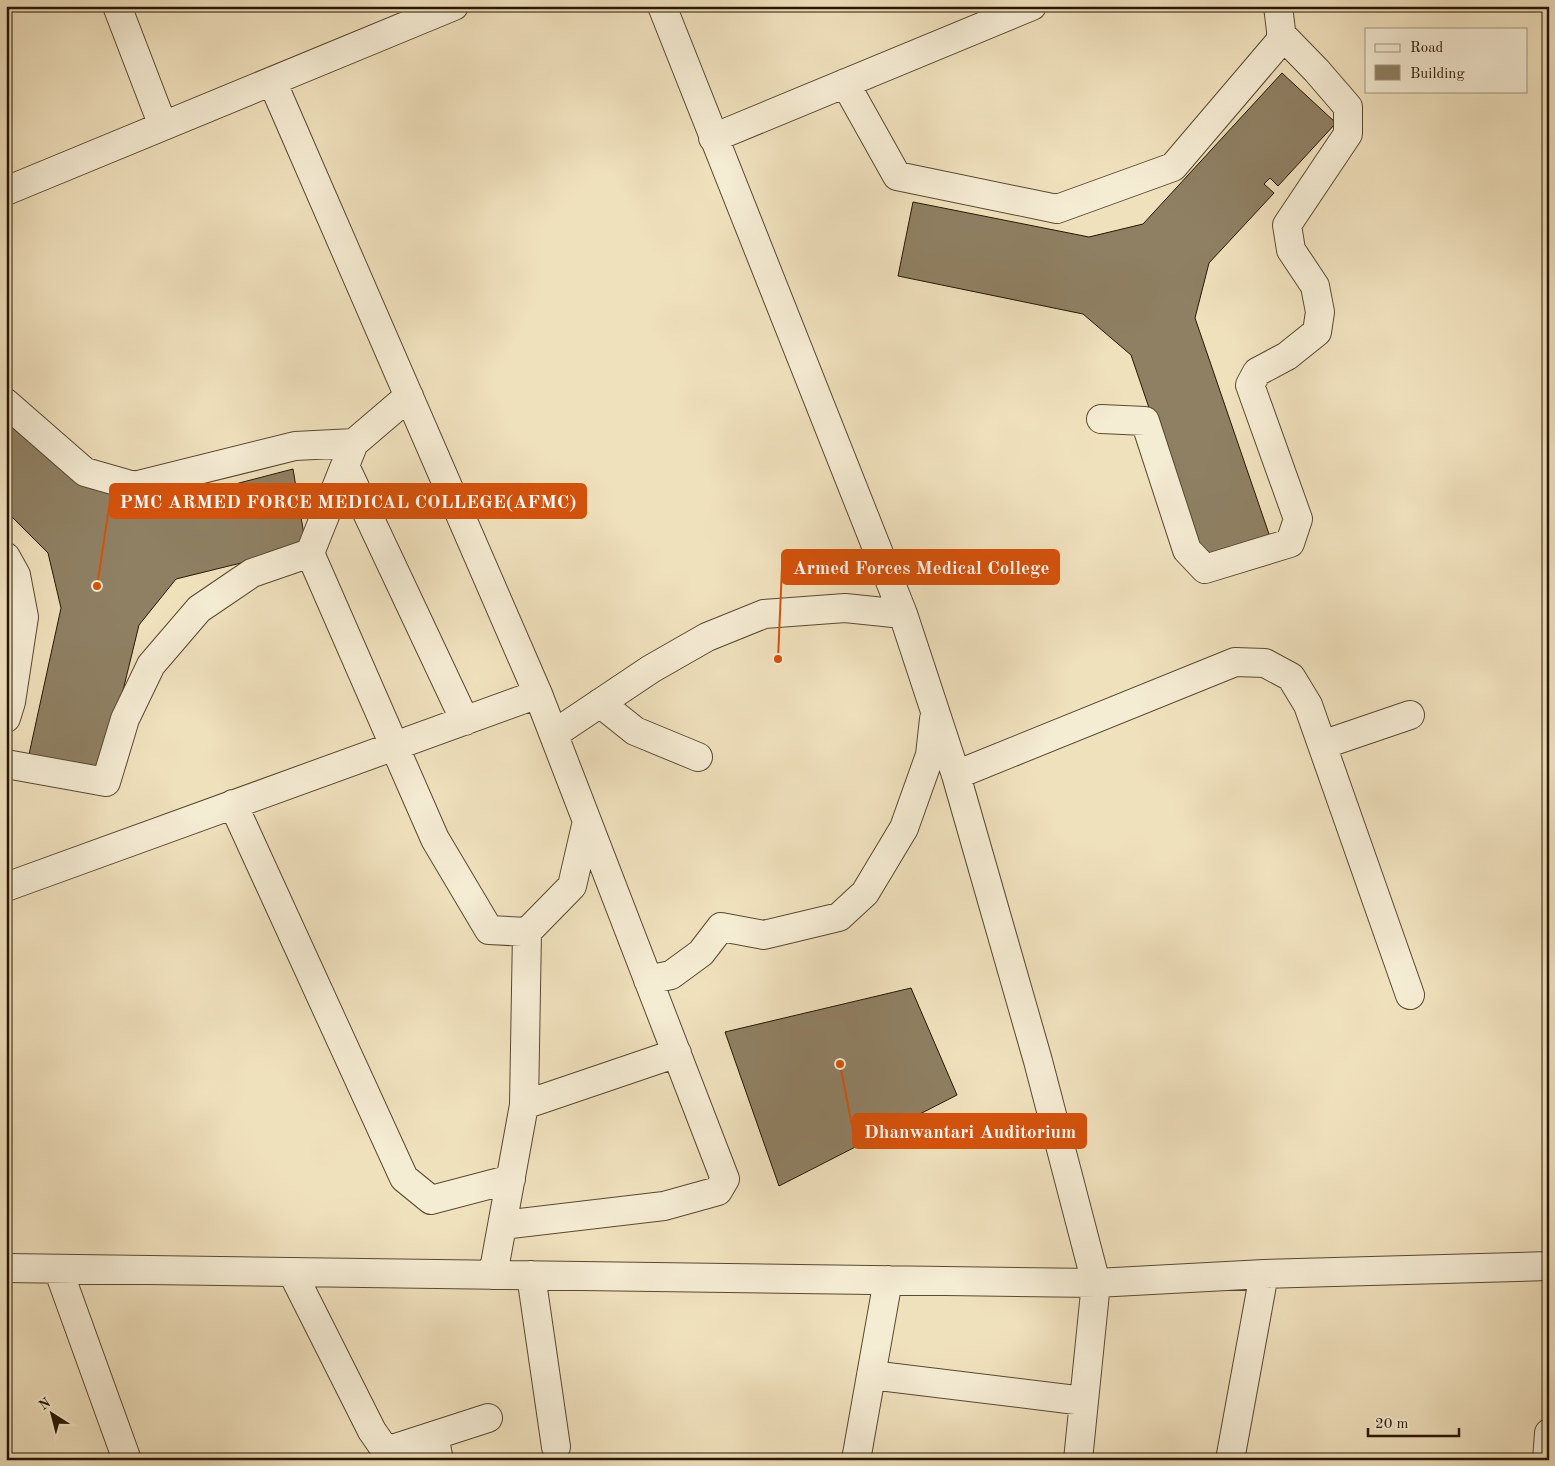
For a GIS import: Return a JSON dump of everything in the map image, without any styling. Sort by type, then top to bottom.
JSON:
[{"type":"street","points":[[117,6],[163,126]]},
{"type":"street","points":[[6,192],[454,6]]},
{"type":"street","points":[[662,6],[903,614],[956,775],[1038,1061],[1096,1283],[1078,1460]]},
{"type":"street","points":[[713,138],[1032,6]]},
{"type":"street","points":[[845,83],[897,176],[1057,209],[1173,167],[1282,39],[1278,6]]},
{"type":"street","points":[[1101,419],[1145,421],[1187,550],[1205,569],[1290,543],[1298,520],[1250,385],[1257,372],[1287,356],[1317,332],[1320,312],[1315,286],[1292,250],[1287,225],[1348,134],[1348,107],[1317,71],[1281,34]]},
{"type":"street","points":[[272,81],[538,694],[725,1180],[718,1191],[664,1206],[502,1225]]},
{"type":"street","points":[[409,396],[349,454],[310,553],[435,839],[489,930],[527,932]]},
{"type":"street","points":[[6,403],[86,472],[134,486],[295,446],[349,454]]},
{"type":"street","points":[[349,454],[465,721]]},
{"type":"street","points":[[6,764],[106,782],[126,719],[152,665],[198,609],[252,573],[310,553]]},
{"type":"street","points":[[6,557],[16,575],[24,617],[11,702],[6,718]]},
{"type":"street","points":[[554,734],[651,669],[707,636],[764,614],[845,608],[903,614]]},
{"type":"street","points":[[956,775],[1235,662],[1265,663],[1291,677],[1308,705],[1410,995]]},
{"type":"street","points":[[6,887],[538,694]]},
{"type":"street","points":[[600,703],[635,731],[698,757]]},
{"type":"street","points":[[648,980],[671,975],[701,953],[721,927],[764,935],[838,917],[865,893],[904,828],[930,755],[935,710]]},
{"type":"street","points":[[1322,745],[1410,715]]},
{"type":"street","points":[[233,804],[404,1178],[430,1200],[511,1179]]},
{"type":"street","points":[[493,1274],[524,1105],[527,932],[572,886],[587,821]]},
{"type":"street","points":[[524,1105],[677,1053]]},
{"type":"street","points":[[6,1268],[1096,1283],[1264,1274],[1549,1266]]},
{"type":"street","points":[[58,1269],[127,1460]]},
{"type":"street","points":[[292,1272],[372,1431],[386,1451],[437,1448],[488,1418]]},
{"type":"street","points":[[1230,1460],[1264,1274]]},
{"type":"street","points":[[532,1275],[556,1447]]},
{"type":"street","points":[[856,1460],[888,1280]]},
{"type":"street","points":[[871,1375],[1084,1401]]},
{"type":"street","points":[[1546,1460],[1549,1433]]},
{"type":"building","points":[[1282,73],[1336,123],[1278,186],[1270,178],[1264,184],[1274,193],[1209,263],[1195,318],[1270,537],[1201,560],[1131,355],[1083,314],[898,276],[913,202],[1089,237],[1143,224]]},
{"type":"building","points":[[6,411],[87,483],[170,501],[293,469],[306,547],[176,579],[139,625],[104,768],[28,759],[61,608],[48,553],[6,511]]},
{"type":"building","points":[[911,988],[957,1095],[779,1186],[725,1032]]},
{"type":"place","name":"PMC ARMED FORCE MEDICAL COLLEGE(AFMC)","points":[[97,586]]},
{"type":"place","name":"Armed Forces Medical College","points":[[778,659]]},
{"type":"place","name":"Dhanwantari Auditorium","points":[[840,1064]]}]
